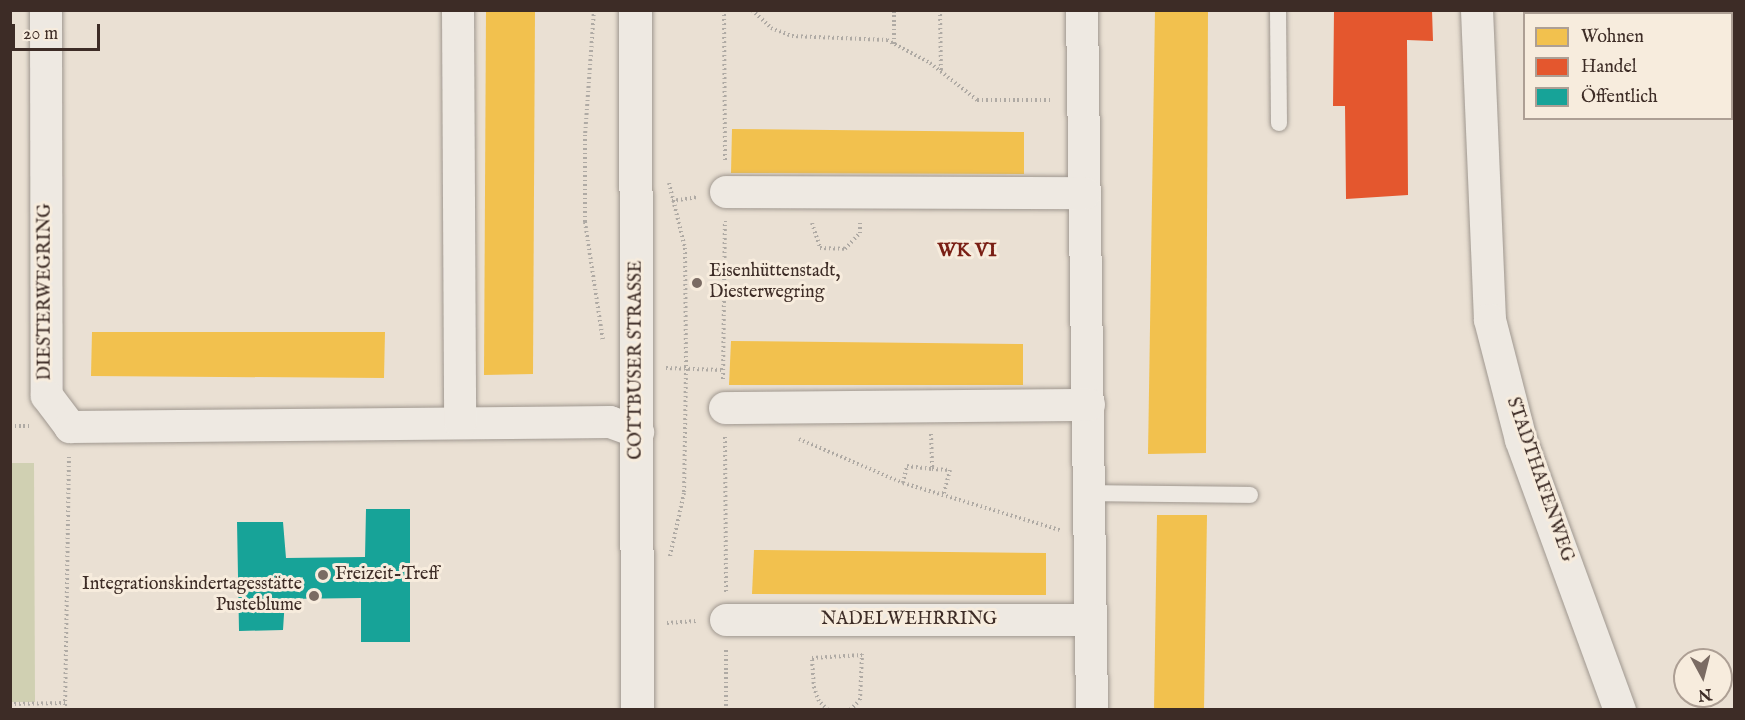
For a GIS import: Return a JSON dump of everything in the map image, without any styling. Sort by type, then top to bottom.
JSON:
[{"type":"street","name":"DIESTERWEGRING","points":[[46,10],[47,396],[70,427]]},
{"type":"street","points":[[458,10],[460,423]]},
{"type":"street","name":"COTTBUSER STRASSE","points":[[635,10],[637,710]]},
{"type":"street","points":[[1083,10],[1092,710]]},
{"type":"street","name":"STADTHAFENWEG","points":[[1479,19],[1490,320],[1521,440],[1620,710]]},
{"type":"street","points":[[726,192],[1085,193]]},
{"type":"street","points":[[725,408],[1089,405]]},
{"type":"street","points":[[70,427],[610,422],[638,432]]},
{"type":"street","name":"NADELWEHRRING","points":[[726,620],[1091,620]]},
{"type":"lane","points":[[1278,10],[1279,123]]},
{"type":"lane","points":[[1089,493],[1250,495]]},
{"type":"path","points":[[594,10],[585,135],[585,222],[604,346]]},
{"type":"path","points":[[724,10],[726,710]]},
{"type":"path","points":[[752,10],[771,28],[792,36],[887,40],[941,72],[976,100],[1083,99]]},
{"type":"path","points":[[894,10],[894,44]]},
{"type":"path","points":[[940,10],[941,72]]},
{"type":"path","points":[[667,171],[685,248],[686,369],[684,493],[668,565]]},
{"type":"path","points":[[802,193],[820,248],[845,249],[860,233],[862,194]]},
{"type":"path","points":[[931,407],[932,468]]},
{"type":"path","points":[[65,710],[70,427]]},
{"type":"path","points":[[788,435],[903,483],[1090,539]]},
{"type":"path","points":[[903,483],[907,466],[950,470],[944,494]]},
{"type":"path","points":[[664,611],[664,634]]},
{"type":"path","points":[[828,710],[819,701],[814,688],[812,658],[862,655],[860,700],[850,710]]},
{"type":"path","points":[[10,704],[65,703]]},
{"type":"green space","points":[[11,463],[34,463],[35,702],[11,702]]},
{"type":"building: Wohnen","points":[[486,10],[535,10],[533,374],[484,375]]},
{"type":"building: Wohnen","points":[[1155,10],[1208,10],[1206,453],[1148,454]]},
{"type":"building: Wohnen","points":[[732,129],[1024,132],[1024,174],[731,173]]},
{"type":"building: Wohnen","points":[[92,332],[385,332],[384,378],[91,376]]},
{"type":"building: Wohnen","points":[[731,341],[1023,344],[1023,385],[729,385]]},
{"type":"building: Wohnen","points":[[1157,515],[1207,515],[1204,710],[1154,710]]},
{"type":"building: Wohnen","points":[[754,550],[1046,553],[1046,595],[752,594]]},
{"type":"building: Handel","points":[[1334,10],[1432,10],[1433,41],[1407,40],[1408,195],[1346,199],[1345,106],[1333,106]]},
{"type":"building: Öffentlich","points":[[366,509],[410,509],[410,642],[361,642],[361,598],[285,599],[283,630],[239,631],[237,522],[283,522],[286,558],[365,557]]},
{"type":"place","name":"Eisenhüttenstadt, Diesterwegring","points":[[697,283]]},
{"type":"place","name":"Freizeit-Treff","points":[[323,575]]},
{"type":"place","name":"Integrationskindertagesstätte Pusteblume","points":[[314,596]]},
{"type":"district","name":"WK VI","points":[[967,250]]}]
